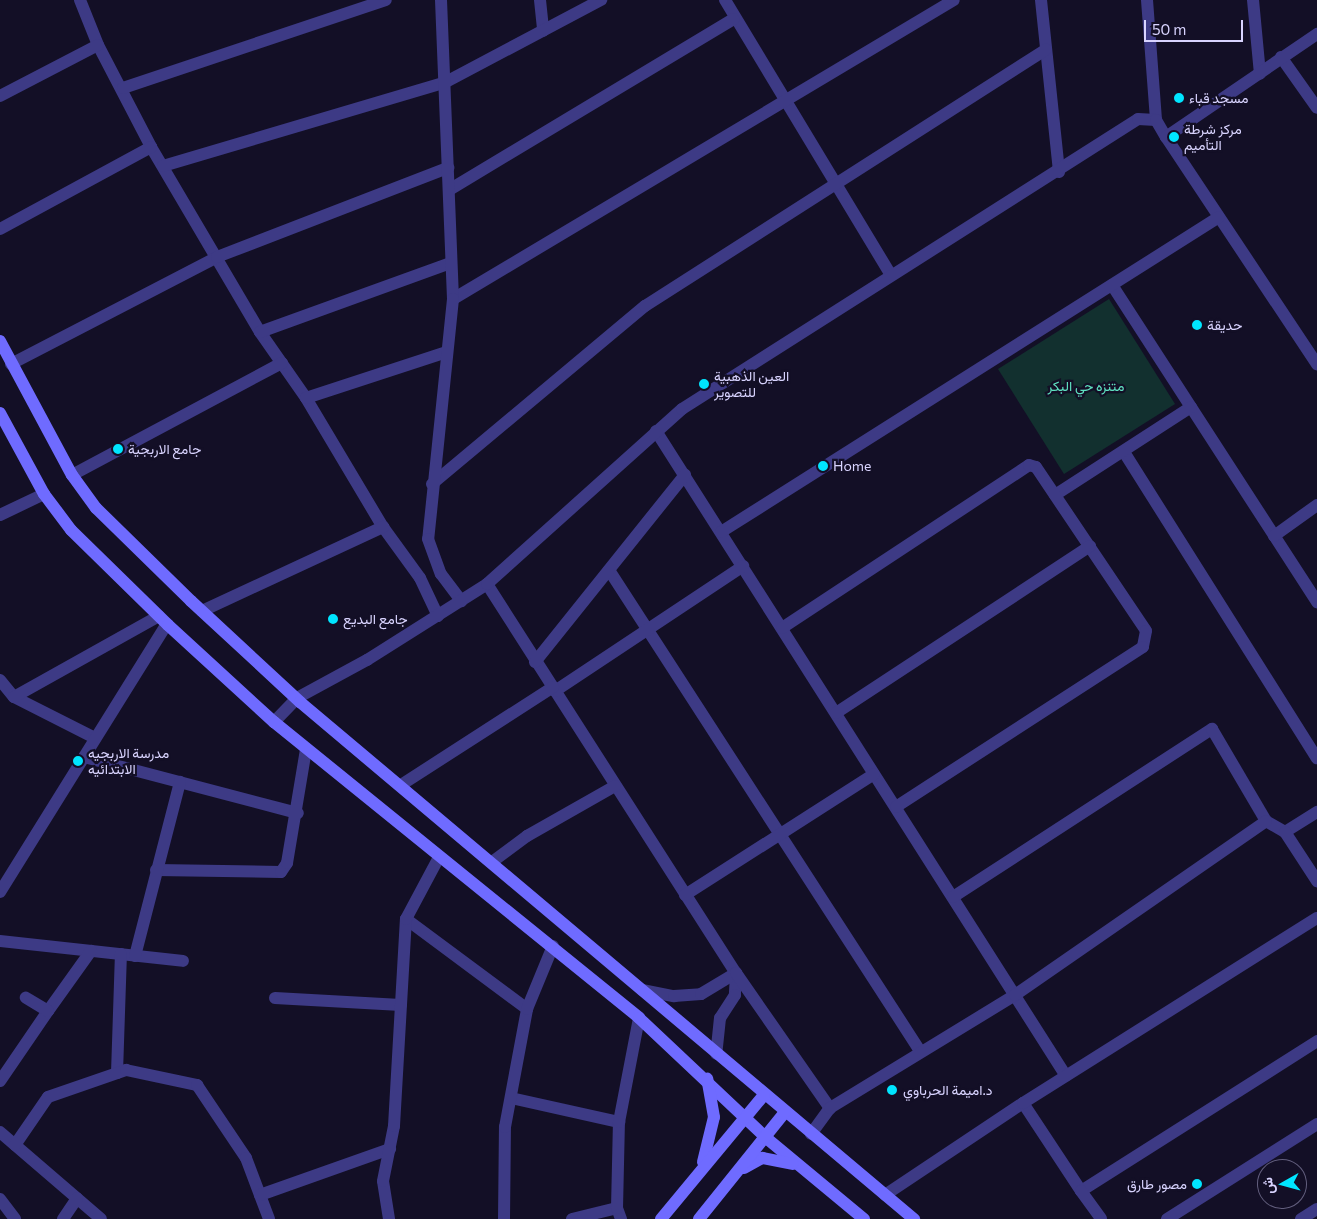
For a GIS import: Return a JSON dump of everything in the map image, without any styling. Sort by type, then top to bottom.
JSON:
[{"type":"main road","points":[[0,342],[72,475],[96,508],[202,611],[297,698],[764,1095],[914,1219]]},
{"type":"main road","points":[[0,413],[44,494],[71,530],[163,620],[306,749],[438,859],[553,946],[639,1018],[745,1115],[764,1136],[864,1219]]},
{"type":"main road","points":[[700,1172],[714,1117],[707,1080]]},
{"type":"main road","points":[[665,1218],[745,1115],[764,1095]]},
{"type":"main road","points":[[699,1219],[785,1112]]},
{"type":"main road","points":[[731,1179],[762,1158],[784,1160],[812,1175]]},
{"type":"street","points":[[80,0],[98,45],[123,88],[152,148],[260,332],[306,398],[383,526],[420,578],[438,616]]},
{"type":"street","points":[[123,88],[386,0]]},
{"type":"street","points":[[440,0],[453,299],[432,484],[428,539],[430,553],[460,601]]},
{"type":"street","points":[[540,0],[543,31]]},
{"type":"street","points":[[163,166],[444,84],[601,0]]},
{"type":"street","points":[[725,0],[734,19],[787,101],[891,275]]},
{"type":"street","points":[[453,299],[787,101],[939,4],[954,0]]},
{"type":"street","points":[[1041,0],[1059,172]]},
{"type":"street","points":[[1147,0],[1156,120],[1317,364]]},
{"type":"street","points":[[1253,0],[1260,74]]},
{"type":"street","points":[[448,190],[734,19]]},
{"type":"street","points":[[1166,137],[1317,34]]},
{"type":"street","points":[[0,96],[98,45]]},
{"type":"street","points":[[432,484],[646,306],[836,182],[1046,50]]},
{"type":"street","points":[[1281,57],[1317,108]]},
{"type":"street","points":[[274,722],[297,698],[367,660],[487,584],[656,431],[682,410],[891,275],[1059,172],[1138,119],[1156,120]]},
{"type":"street","points":[[0,229],[152,148]]},
{"type":"street","points":[[11,364],[217,257],[448,168]]},
{"type":"street","points":[[721,532],[1219,217]]},
{"type":"street","points":[[260,332],[452,263]]},
{"type":"street","points":[[1112,285],[1317,602]]},
{"type":"street","points":[[306,398],[447,352]]},
{"type":"street","points":[[72,475],[282,364]]},
{"type":"street","points":[[1055,495],[1124,452],[1190,407]]},
{"type":"street","points":[[656,431],[1066,1076]]},
{"type":"street","points":[[1124,452],[1317,758]]},
{"type":"street","points":[[782,628],[1022,467],[1036,468],[1146,630],[1143,646],[896,807]]},
{"type":"street","points":[[535,662],[685,475]]},
{"type":"street","points":[[0,515],[44,494]]},
{"type":"street","points":[[1274,536],[1317,506]]},
{"type":"street","points":[[202,611],[383,526]]},
{"type":"street","points":[[836,713],[1090,546]]},
{"type":"street","points":[[401,785],[648,632],[743,566]]},
{"type":"street","points":[[609,570],[920,1051]]},
{"type":"street","points":[[487,584],[535,662],[736,973],[830,1108]]},
{"type":"street","points":[[14,697],[163,620]]},
{"type":"street","points":[[0,892],[84,757],[163,620]]},
{"type":"street","points":[[0,680],[14,697],[95,738]]},
{"type":"street","points":[[953,897],[1204,730],[1212,729],[1217,733],[1266,821],[1285,832],[1317,881]]},
{"type":"street","points":[[156,870],[281,872],[287,863],[298,813],[306,749]]},
{"type":"street","points":[[84,757],[298,813]]},
{"type":"street","points":[[685,895],[780,836],[874,774]]},
{"type":"street","points":[[135,956],[180,782]]},
{"type":"street","points":[[492,862],[527,836],[615,786]]},
{"type":"street","points":[[1285,832],[1317,812]]},
{"type":"street","points":[[811,1134],[830,1108],[920,1051],[1015,995],[1266,821]]},
{"type":"street","points":[[389,1219],[383,1181],[390,1149],[406,919],[438,859]]},
{"type":"street","points":[[885,1195],[1023,1103],[1317,918]]},
{"type":"street","points":[[406,919],[527,1008]]},
{"type":"street","points":[[0,941],[183,961]]},
{"type":"street","points":[[504,1219],[505,1127],[527,1008],[553,946]]},
{"type":"street","points":[[0,1081],[91,951]]},
{"type":"street","points":[[118,1073],[121,954]]},
{"type":"street","points":[[642,990],[674,996],[701,994],[736,973]]},
{"type":"street","points":[[716,1054],[720,1018],[735,995],[736,973]]},
{"type":"street","points":[[26,998],[48,1011]]},
{"type":"street","points":[[275,998],[401,1005]]},
{"type":"street","points":[[572,1219],[619,1214],[619,1122],[639,1018]]},
{"type":"street","points":[[1081,1191],[1317,1041]]},
{"type":"street","points":[[15,1145],[48,1097],[126,1070],[197,1085],[246,1158],[269,1219]]},
{"type":"street","points":[[511,1098],[619,1122]]},
{"type":"street","points":[[1023,1103],[1101,1219]]},
{"type":"street","points":[[1167,1219],[1317,1124]]},
{"type":"street","points":[[0,1132],[101,1219]]},
{"type":"street","points":[[260,1195],[390,1149]]},
{"type":"street","points":[[63,1219],[76,1198]]},
{"type":"street","points":[[0,1199],[15,1219]]},
{"type":"street","points":[[1301,1219],[1317,1209]]},
{"type":"green space","name":"متنزه حي البكر","points":[[1109,299],[1175,404],[1064,474],[998,369]]},
{"type":"place","name":"مسجد قباء","points":[[1179,98]]},
{"type":"place","name":"مركز شرطة التأميم","points":[[1174,137]]},
{"type":"place","name":"حديقة","points":[[1197,325]]},
{"type":"place","name":"العين الذهبية للتصوير","points":[[704,384]]},
{"type":"place","name":"جامع الاربجية","points":[[118,449]]},
{"type":"place","name":"Home","points":[[823,466]]},
{"type":"place","name":"جامع البديع","points":[[333,619]]},
{"type":"place","name":"مدرسة الاربجيه الابتدائيه","points":[[78,761]]},
{"type":"place","name":"د.اميمة الحرباوي","points":[[892,1090]]},
{"type":"place","name":"مصور طارق","points":[[1197,1184]]}]
